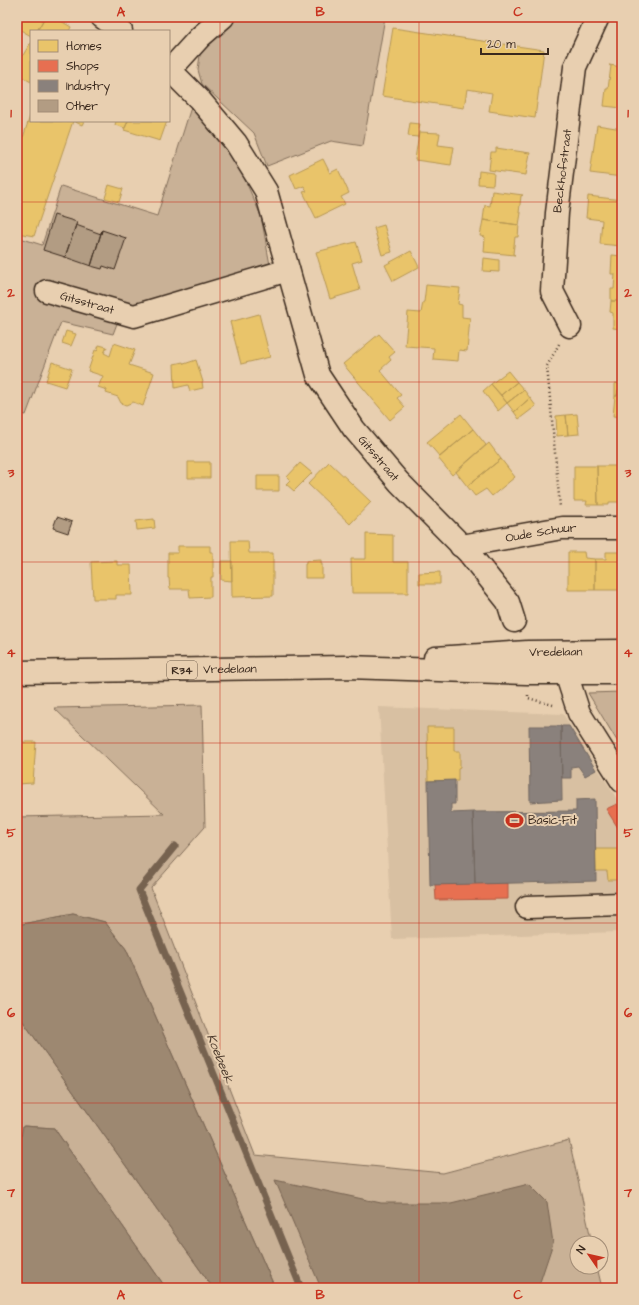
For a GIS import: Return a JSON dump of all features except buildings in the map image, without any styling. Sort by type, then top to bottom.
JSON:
[{"type":"street","points":[[102,17],[120,30]]},
{"type":"street","points":[[170,69],[200,37],[223,17]]},
{"type":"street","name":"Beckhofstraat","points":[[570,326],[552,291],[558,213],[576,67],[598,17]]},
{"type":"street","name":"Gitsstraat","points":[[170,69],[199,99],[236,143],[266,191],[318,375],[354,429],[394,476],[461,546],[508,602],[514,621]]},
{"type":"street","name":"Gitsstraat","points":[[47,291],[134,316],[288,270]]},
{"type":"street","name":"Oude Schuur","points":[[461,546],[562,528],[622,528]]},
{"type":"street","name":"Vredelaan","points":[[347,667],[446,657],[528,652],[622,651]]},
{"type":"street","points":[[566,652],[566,673],[578,713],[622,781]]},
{"type":"street","name":"Vredelaan","points":[[17,672],[347,667],[527,673],[622,673]]},
{"type":"street","points":[[527,907],[622,904]]},
{"type":"path","points":[[562,528],[547,366],[570,326]]},
{"type":"path","points":[[527,673],[528,698],[578,713]]},
{"type":"shaded area","points":[[231,17],[385,17],[363,146],[331,141],[267,166],[254,133],[202,84],[198,70],[200,55],[205,44]]},
{"type":"shaded area","points":[[192,104],[235,157],[261,216],[270,265],[123,308],[113,334],[61,322],[26,415],[17,413],[17,237],[42,245],[61,186],[157,216]]},
{"type":"shaded area","points":[[622,692],[622,749],[588,693]]},
{"type":"shaded area","points":[[202,705],[205,827],[151,888],[255,1155],[443,1173],[569,1140],[590,1235],[569,1235],[569,1275],[599,1275],[602,1288],[275,1288],[126,949],[105,922],[73,914],[17,925],[17,817],[164,814],[54,708]]},
{"type":"shaded area","points":[[379,707],[563,714],[622,807],[622,932],[392,939]]},
{"type":"shaded area","points":[[73,914],[105,922],[126,949],[275,1288],[213,1288],[17,1013],[17,925]]},
{"type":"shaded area","points":[[17,1013],[213,1288],[166,1288],[54,1128],[24,1126],[17,1157]]},
{"type":"shaded area","points":[[23,1126],[54,1128],[166,1288],[17,1288],[17,1157]]},
{"type":"shaded area","points":[[275,1180],[381,1203],[451,1203],[529,1184],[547,1202],[553,1243],[538,1288],[321,1288]]},
{"type":"waterway","name":"Koebeek","points":[[175,846],[139,890],[301,1288]]},
{"type":"place","name":"Basic-Fit","points":[[515,820]]}]
